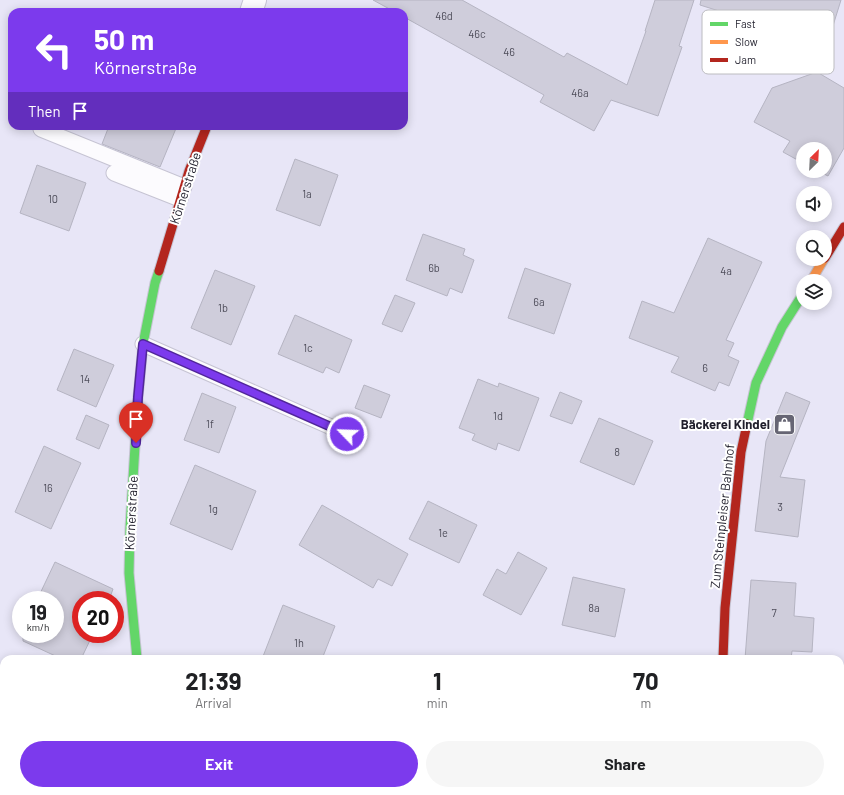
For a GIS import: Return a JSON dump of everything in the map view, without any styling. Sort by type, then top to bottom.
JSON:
[{"type":"street","name":"Körnerstraße","points":[[137,655],[129,573],[130,528],[138,397],[143,344],[155,283],[189,171],[205,130]]},
{"type":"street","points":[[832,247],[844,227]]},
{"type":"street","name":"Zum Steinpleiser Bahnhof","points":[[723,655],[726,608],[741,452],[756,383],[782,327],[796,305]]},
{"type":"lane","points":[[43,130],[182,193]]},
{"type":"lane","points":[[114,173],[182,193]]},
{"type":"lane","points":[[143,344],[347,434]]},
{"type":"building","points":[[373,0],[462,0],[564,57],[567,53],[627,85],[655,0],[694,0],[679,46],[682,47],[658,116],[611,100],[594,131],[540,102],[544,95],[408,19],[408,8],[388,8]]},
{"type":"building","points":[[701,0],[841,0],[834,22],[834,10],[716,10],[700,5]]},
{"type":"building","points":[[811,74],[820,74],[844,88],[844,148],[832,169],[832,142],[796,142],[796,159],[783,152],[790,141],[754,122],[772,88]]},
{"type":"building","points":[[107,130],[175,130],[160,167],[102,144]]},
{"type":"building","points":[[295,159],[338,175],[320,226],[276,210]]},
{"type":"building","points":[[37,165],[86,183],[69,231],[20,213]]},
{"type":"building","points":[[423,234],[465,249],[463,255],[474,260],[462,293],[450,288],[447,296],[406,280]]},
{"type":"building","points":[[708,238],[762,262],[726,340],[734,343],[728,356],[739,361],[729,386],[719,382],[715,391],[671,372],[679,357],[629,338],[642,301],[674,313]]},
{"type":"building","points":[[525,268],[571,284],[554,334],[508,318]]},
{"type":"building","points":[[215,270],[255,286],[231,345],[191,328]]},
{"type":"building","points":[[395,295],[415,303],[402,332],[382,324]]},
{"type":"building","points":[[295,315],[352,340],[339,373],[326,367],[323,373],[278,354]]},
{"type":"building","points":[[74,349],[114,365],[96,407],[57,390]]},
{"type":"building","points":[[478,379],[498,387],[499,383],[539,398],[519,451],[498,443],[496,450],[472,440],[475,434],[459,428]]},
{"type":"building","points":[[364,385],[390,395],[381,418],[355,408]]},
{"type":"building","points":[[560,392],[582,401],[572,424],[550,416]]},
{"type":"building","points":[[786,392],[810,402],[780,477],[805,480],[798,537],[755,531],[766,441]]},
{"type":"building","points":[[202,393],[236,407],[219,453],[184,440]]},
{"type":"building","points":[[86,415],[109,425],[99,449],[76,439]]},
{"type":"building","points":[[599,418],[653,441],[634,485],[580,462]]},
{"type":"building","points":[[44,446],[81,463],[51,529],[15,512]]},
{"type":"building","points":[[195,465],[256,491],[232,550],[170,524]]},
{"type":"building","points":[[428,501],[477,525],[459,563],[409,539]]},
{"type":"building","points":[[322,505],[408,554],[392,586],[378,579],[373,588],[299,545]]},
{"type":"building","points":[[518,552],[547,568],[521,615],[483,595],[497,569],[506,574]]},
{"type":"building","points":[[55,562],[113,589],[112,591],[72,591],[72,643],[89,643],[83,655],[53,655],[27,643],[64,643],[64,591],[41,591]]},
{"type":"building","points":[[573,577],[625,589],[615,637],[562,625]]},
{"type":"building","points":[[751,580],[796,583],[794,616],[814,618],[812,652],[792,651],[792,655],[745,655]]},
{"type":"building","points":[[283,605],[335,626],[324,655],[264,655]]},
{"type":"traffic: fast","points":[[137,655],[129,573],[130,528],[138,397],[143,344],[155,283],[159,271]]},
{"type":"traffic: fast","points":[[747,424],[756,383],[782,327],[796,305]]},
{"type":"traffic: slow","points":[[815,274],[820,266]]},
{"type":"traffic: jam","points":[[159,271],[189,171],[205,130]]},
{"type":"traffic: jam","points":[[832,247],[844,227]]},
{"type":"traffic: jam","points":[[723,655],[725,608],[741,452],[747,424]]},
{"type":"place","name":"Bäckerei Kindel","points":[[785,424]]},
{"type":"route","points":[[136,443],[138,397],[143,344],[347,434]]}]
